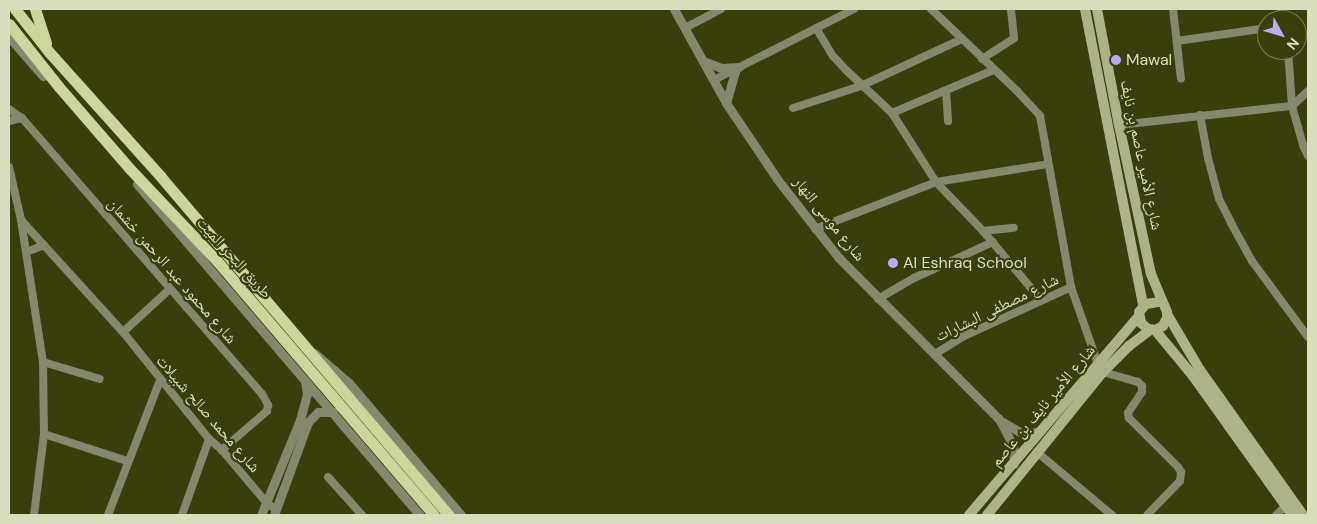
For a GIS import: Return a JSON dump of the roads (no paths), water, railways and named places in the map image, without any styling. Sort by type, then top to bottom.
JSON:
[{"type":"main road","points":[[15,9],[48,52],[161,177],[449,515]]},
{"type":"main road","points":[[35,9],[48,52]]},
{"type":"main road","name":"شارع الأمير عاصم بن نايف","points":[[1085,9],[1143,306]]},
{"type":"main road","name":"شارع الأمير عاصم بن نايف","points":[[1097,9],[1119,126],[1151,274],[1163,307],[1189,354],[1288,504],[1292,515]]},
{"type":"main road","name":"طريق البحر الميت","points":[[9,24],[59,87],[130,169],[217,261],[434,515]]},
{"type":"main road","points":[[1152,302],[1163,307],[1165,323],[1153,330],[1142,325],[1139,316],[1143,306],[1152,302]]},
{"type":"main road","name":"شارع الأمير نايف بن عاصم","points":[[988,515],[1038,453],[1139,316]]},
{"type":"main road","name":"شارع الأمير عاصم بن نايف","points":[[1153,330],[1193,376],[1288,504],[1302,515]]},
{"type":"main road","name":"شارع الأمير نايف بن عاصم","points":[[969,515],[1041,431],[1100,368],[1153,330]]},
{"type":"street","name":"شارع موسى النهار","points":[[674,9],[726,103],[752,144],[815,229],[878,299],[999,419],[1023,434],[1041,431]]},
{"type":"street","points":[[685,28],[721,9]]},
{"type":"street","points":[[714,80],[854,9]]},
{"type":"street","points":[[932,9],[1017,91],[1040,116],[1071,287],[1100,368],[1142,386],[1142,392],[1128,413],[1129,418],[1181,472],[1180,481],[1147,515]]},
{"type":"street","points":[[982,59],[1014,38],[1010,9]]},
{"type":"street","points":[[1173,9],[1181,79]]},
{"type":"street","points":[[816,28],[834,56],[861,86],[892,113],[936,182],[993,242],[1041,300]]},
{"type":"street","points":[[1177,41],[1257,29]]},
{"type":"street","points":[[9,36],[420,515]]},
{"type":"street","points":[[793,108],[861,86],[962,39]]},
{"type":"street","points":[[702,60],[721,68],[738,68]]},
{"type":"street","points":[[1289,60],[1292,106],[1308,156]]},
{"type":"street","points":[[726,103],[730,81],[738,68]]},
{"type":"street","points":[[892,113],[994,70]]},
{"type":"street","points":[[946,91],[948,121]]},
{"type":"street","points":[[1119,126],[1200,115],[1292,106],[1306,100],[1308,91]]},
{"type":"street","name":"شارع محمود عبد الرحمن خشمان","points":[[9,109],[22,118],[262,394],[268,405],[267,411],[222,450]]},
{"type":"street","points":[[1200,115],[1208,158],[1219,199],[1252,261],[1308,337]]},
{"type":"street","points":[[9,121],[22,118]]},
{"type":"street","points":[[815,229],[936,182],[1048,164]]},
{"type":"street","points":[[9,167],[21,220],[43,362],[44,434],[34,515]]},
{"type":"street","name":"شارع محمد صالح شبيلات","points":[[21,220],[123,332],[209,439],[222,450],[275,513]]},
{"type":"street","points":[[983,231],[1014,228]]},
{"type":"street","points":[[878,299],[914,278],[993,242]]},
{"type":"street","points":[[26,252],[44,245]]},
{"type":"street","name":"شارع مصطفى البشارات","points":[[935,354],[962,337],[1071,287]]},
{"type":"street","points":[[123,332],[170,289]]},
{"type":"street","points":[[305,347],[332,366],[349,383],[461,515]]},
{"type":"street","points":[[43,362],[100,379]]},
{"type":"street","points":[[261,515],[306,401],[307,394],[304,379]]},
{"type":"street","points":[[108,515],[160,380]]},
{"type":"street","points":[[275,513],[308,422],[318,412],[333,412]]},
{"type":"street","name":"شارع موسى النهار","points":[[999,419],[1013,444],[1014,464]]},
{"type":"street","points":[[44,434],[127,462]]},
{"type":"street","points":[[182,515],[209,439]]},
{"type":"street","points":[[1038,453],[1112,515]]},
{"type":"street","points":[[328,477],[358,513]]},
{"type":"street","points":[[1276,515],[1288,504]]},
{"type":"place","name":"Mawal","points":[[1116,60]]},
{"type":"place","name":"Al Eshraq School","points":[[893,263]]}]
